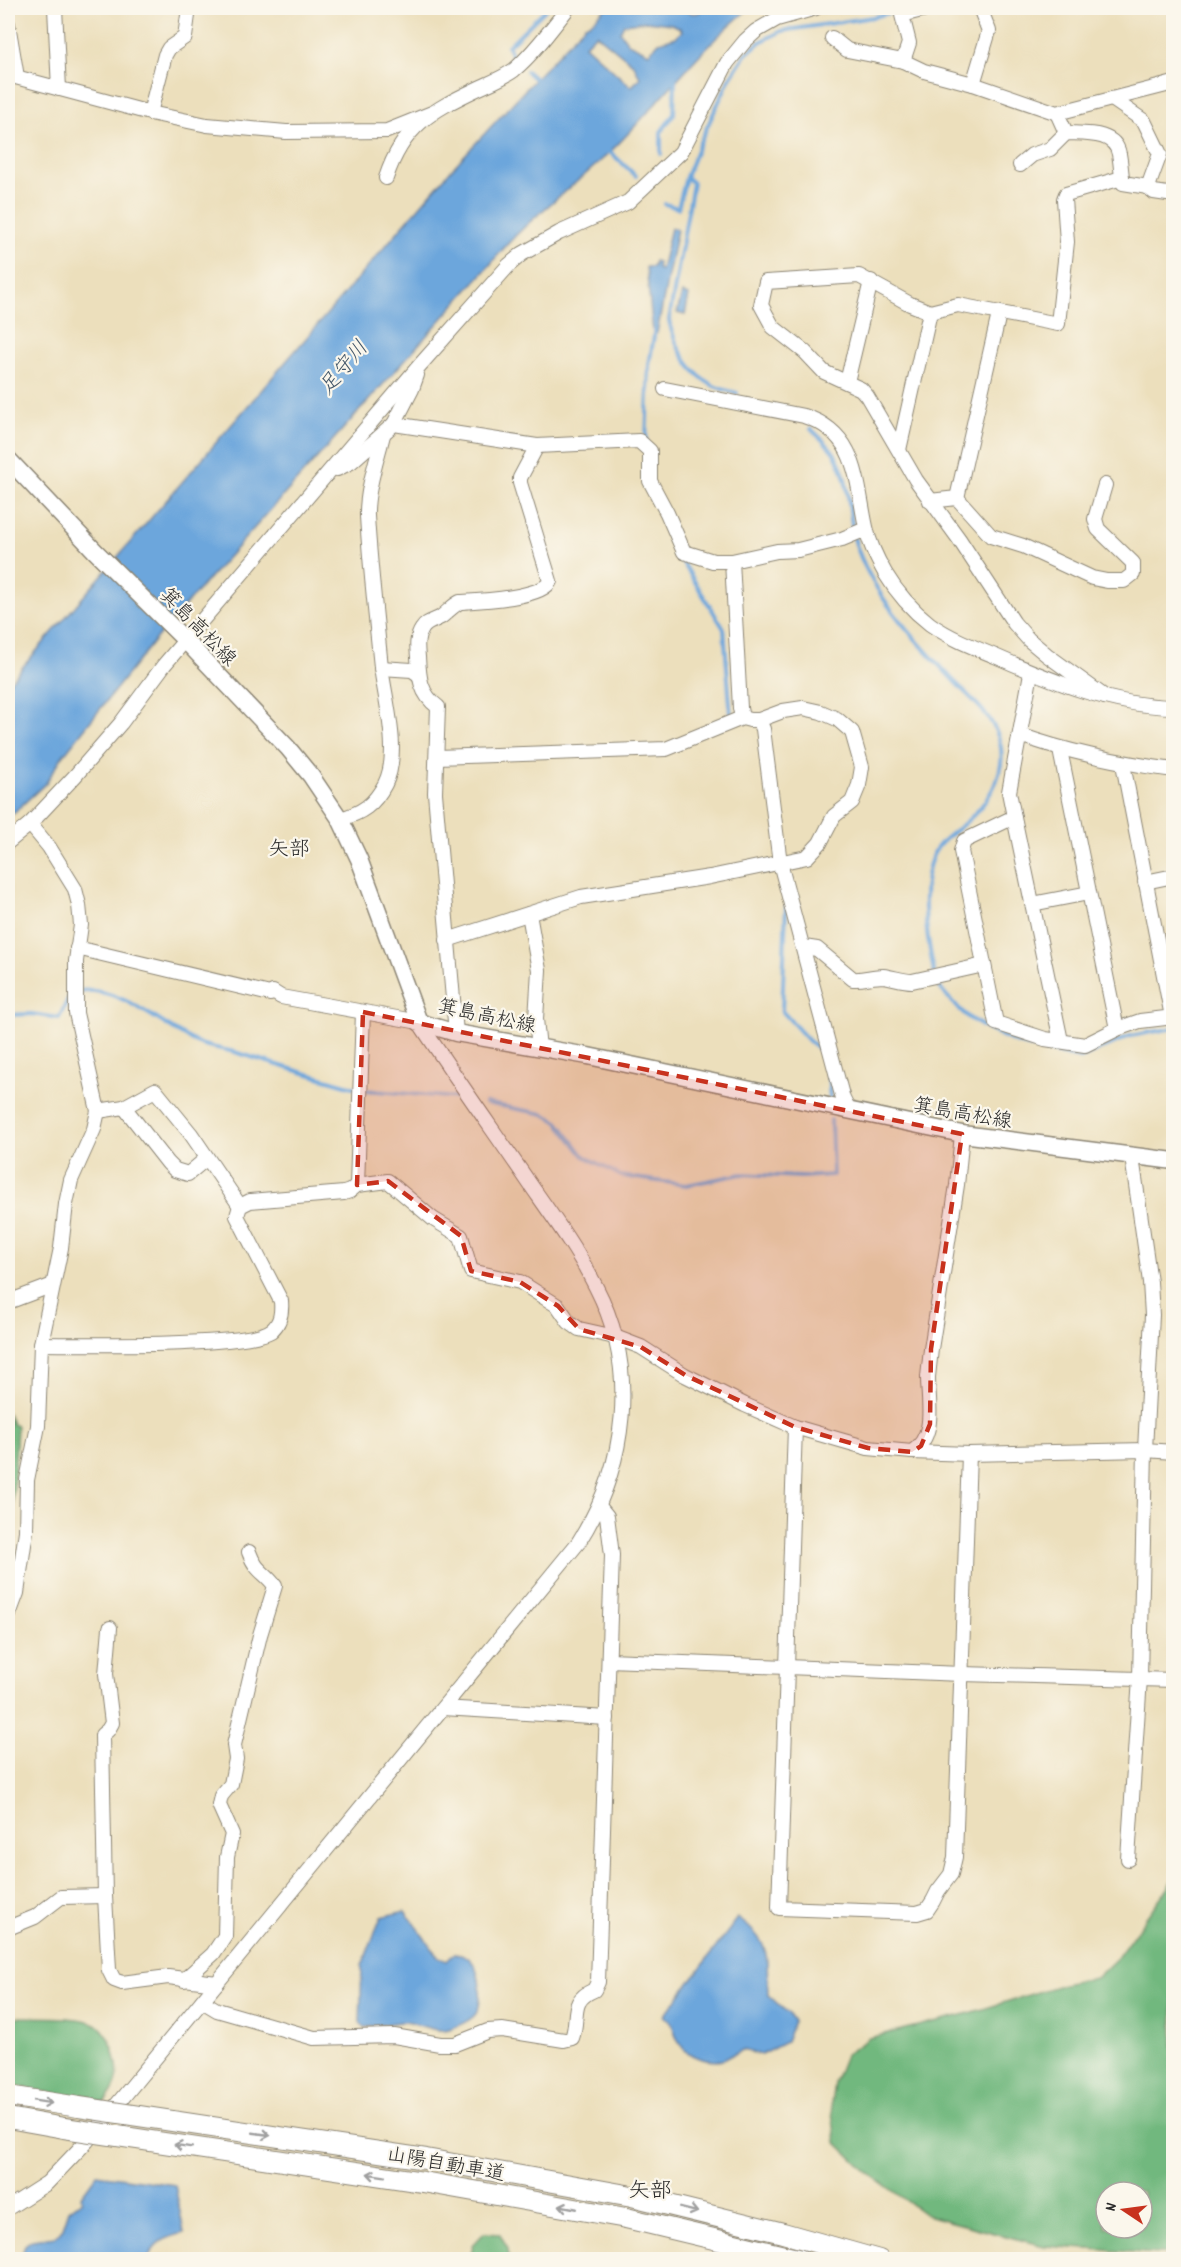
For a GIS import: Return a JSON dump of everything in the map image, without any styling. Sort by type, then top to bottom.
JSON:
[{"type":"highway","name":"山陽自動車道","points":[[8,2096],[426,2159],[632,2196],[879,2259]]},
{"type":"highway","name":"山陽自動車道","points":[[8,2118],[423,2182],[626,2218],[801,2259]]},
{"type":"main road","name":"箕島高松線","points":[[8,459],[288,748],[311,776],[340,819],[359,859],[419,1022],[456,1033],[588,1056],[962,1134],[1173,1161]]},
{"type":"street","points":[[55,8],[59,88]]},
{"type":"street","points":[[150,113],[165,55],[169,48],[185,37],[189,8]]},
{"type":"street","points":[[8,24],[12,76],[150,113],[207,125],[286,132],[387,131],[432,113],[515,69],[568,8]]},
{"type":"street","points":[[8,842],[30,824],[83,767],[121,723],[183,639],[509,265],[522,254],[559,233],[628,202],[681,152],[727,63],[745,41],[756,31],[777,19],[816,8]]},
{"type":"street","points":[[903,61],[909,43],[902,15],[930,8]]},
{"type":"street","points":[[973,84],[989,31],[980,8]]},
{"type":"street","points":[[832,38],[847,50],[903,61],[924,71],[973,84],[1057,113],[1173,83]]},
{"type":"street","points":[[1112,99],[1144,121],[1160,154],[1148,187]]},
{"type":"street","points":[[386,178],[405,137],[432,113]]},
{"type":"street","points":[[1057,113],[1066,133]]},
{"type":"street","points":[[1020,165],[1032,155],[1050,149],[1066,133],[1086,134],[1111,139],[1117,146],[1123,183],[1148,187],[1154,192],[1173,195]]},
{"type":"street","points":[[1105,698],[1029,640],[999,602],[959,539],[930,501],[861,389],[824,372],[805,352],[773,327],[761,305],[766,282],[859,276],[910,304],[930,312],[958,305],[1058,324],[1067,242],[1064,199],[1066,194],[1122,177]]},
{"type":"street","points":[[847,382],[871,281]]},
{"type":"street","points":[[899,450],[930,312]]},
{"type":"street","points":[[957,498],[999,314]]},
{"type":"street","points":[[330,473],[351,462],[393,424],[412,389],[420,365]]},
{"type":"street","points":[[665,389],[804,416],[827,426],[842,442],[853,461],[861,496],[858,533],[904,600],[916,612],[954,638],[1031,673],[1105,698],[1150,706],[1173,707]]},
{"type":"street","points":[[393,424],[537,446],[639,441],[650,451],[650,481],[684,552],[713,561],[732,561],[777,551],[798,550],[858,533]]},
{"type":"street","points":[[340,819],[361,813],[375,799],[386,783],[390,765],[392,743],[381,668],[367,515],[383,435]]},
{"type":"street","points":[[456,1033],[435,793],[438,707],[428,700],[420,685],[416,641],[422,628],[460,602],[525,595],[544,590],[549,585],[550,581],[520,483],[520,478],[537,446]]},
{"type":"street","points":[[957,498],[991,536],[1023,546],[1092,578],[1124,581],[1133,574],[1133,563],[1098,529],[1095,519],[1105,485]]},
{"type":"street","points":[[930,501],[957,498]]},
{"type":"street","points":[[732,561],[740,708],[737,720]]},
{"type":"street","points":[[381,668],[412,670],[418,674]]},
{"type":"street","points":[[1031,673],[1009,792],[1061,1041]]},
{"type":"street","points":[[437,757],[666,749],[737,720],[759,720],[783,711],[803,708],[837,719],[852,732],[862,767],[859,785],[852,802],[834,816],[820,843],[807,857],[710,877],[580,897],[447,940]]},
{"type":"street","points":[[759,720],[763,729],[776,863],[804,947],[843,1099],[849,1111]]},
{"type":"street","points":[[1020,735],[1060,750],[1123,764],[1173,770]]},
{"type":"street","points":[[1060,750],[1117,1029]]},
{"type":"street","points":[[1014,817],[964,841],[961,851],[996,1023],[1045,1039],[1085,1045],[1117,1029],[1140,1021],[1173,1017],[1123,764]]},
{"type":"street","points":[[8,1617],[17,1593],[26,1531],[27,1480],[38,1426],[41,1344],[52,1284],[62,1248],[66,1204],[71,1180],[94,1129],[98,1111],[76,1012],[77,948],[81,925],[75,889],[49,847],[30,824]]},
{"type":"street","points":[[1145,882],[1173,876]]},
{"type":"street","points":[[1032,904],[1089,893]]},
{"type":"street","points":[[529,914],[539,970],[536,1018],[539,1048]]},
{"type":"street","points":[[804,947],[817,950],[853,979],[866,980],[882,976],[903,981],[984,965]]},
{"type":"street","points":[[8,2208],[47,2183],[64,2167],[578,1543],[599,1506],[612,1473],[621,1431],[621,1373],[615,1337],[602,1299],[585,1266],[419,1022],[281,997],[273,992],[270,994],[77,948]]},
{"type":"street","points":[[357,1185],[363,1012]]},
{"type":"street","points":[[98,1111],[124,1107],[155,1090],[191,1134],[240,1206]]},
{"type":"street","points":[[124,1107],[175,1170],[188,1174],[207,1158]]},
{"type":"street","points":[[912,1452],[921,1446],[930,1424],[928,1376],[956,1197],[962,1134]]},
{"type":"street","points":[[1128,1859],[1140,1678],[1152,1315],[1150,1282],[1132,1157]]},
{"type":"street","points":[[41,1344],[101,1345],[231,1340],[257,1337],[271,1331],[281,1317],[281,1301],[237,1216],[240,1206],[250,1201],[344,1194],[357,1185],[388,1181],[433,1219],[461,1236],[471,1271],[520,1282],[558,1306],[568,1323],[579,1329],[615,1337],[641,1347],[686,1375],[745,1405],[795,1426],[868,1448],[912,1452],[969,1454],[1146,1450],[1173,1452]]},
{"type":"street","points":[[8,1302],[52,1284]]},
{"type":"street","points":[[795,1426],[779,1908],[917,1913],[927,1910],[951,1874],[954,1857],[962,1674],[969,1454]]},
{"type":"street","points":[[202,2001],[217,2010],[314,2038],[394,2036],[440,2044],[455,2044],[488,2031],[502,2030],[564,2040],[572,2038],[576,2027],[577,2003],[583,1995],[594,1990],[598,1982],[612,1555],[607,1516],[599,1506]]},
{"type":"street","points":[[184,1980],[213,1954],[225,1936],[226,1857],[232,1834],[219,1805],[221,1796],[231,1784],[236,1759],[234,1745],[275,1586],[257,1569],[249,1552]]},
{"type":"street","points":[[110,1628],[106,1674],[112,1723],[102,1735],[109,1970],[114,1980],[122,1983],[168,1977],[217,1983]]},
{"type":"street","points":[[609,1660],[1173,1680]]},
{"type":"street","points":[[443,1708],[607,1718]]},
{"type":"street","points":[[8,1928],[35,1917],[61,1897],[105,1896]]},
{"type":"highlighted area","points":[[363,1012],[962,1134],[931,1349],[930,1424],[921,1446],[912,1452],[868,1448],[795,1427],[685,1375],[641,1347],[579,1329],[558,1306],[520,1282],[471,1271],[461,1236],[388,1181],[357,1185]]},
{"type":"green space","points":[[8,1413],[12,1424],[17,1426],[12,1516],[8,1529]]},
{"type":"green space","points":[[1173,1880],[1173,2255],[1044,2246],[926,2215],[867,2172],[836,2142],[831,2104],[834,2083],[845,2055],[869,2038],[970,2013],[1067,1983],[1096,1978],[1117,1958]]},
{"type":"green space","points":[[8,2017],[78,2019],[99,2026],[114,2052],[118,2070],[115,2086],[104,2103],[8,2085]]},
{"type":"green space","points":[[484,2233],[500,2234],[508,2249],[509,2259],[470,2259],[473,2245]]},
{"type":"water","name":"足守川","points":[[606,8],[648,8],[672,11],[684,8],[694,13],[704,8],[750,8],[711,43],[607,155],[531,221],[503,249],[162,631],[62,757],[46,783],[8,818],[8,684],[451,170],[585,25],[593,21]],"holes":[[[647,21],[672,24],[682,31],[676,37],[659,42],[649,53],[628,43],[620,32],[624,24]],[[596,34],[634,65],[640,78],[631,87],[585,45]]]},
{"type":"water","points":[[671,228],[677,229],[657,333],[653,332],[646,267],[653,267],[654,261],[658,262],[657,269],[661,270]]},
{"type":"water","points":[[682,293],[689,295],[685,315],[677,313]]},
{"type":"water","points":[[405,1911],[439,1958],[447,1961],[454,1954],[464,1956],[472,1961],[476,1968],[480,1985],[480,2003],[474,2016],[466,2022],[443,2030],[404,2022],[368,2027],[363,2027],[360,2023],[362,1966],[381,1917]]},
{"type":"water","points":[[738,1918],[749,1927],[762,1944],[767,1960],[768,1995],[794,2021],[786,2042],[761,2055],[743,2050],[722,2060],[705,2060],[693,2056],[684,2049],[673,2026],[664,2016]]},
{"type":"water","points":[[97,2174],[175,2185],[184,2233],[162,2241],[154,2248],[148,2259],[21,2259],[25,2245],[32,2240],[55,2237],[63,2228],[69,2210],[82,2200],[81,2196]]},
{"type":"waterway","points":[[513,58],[508,46],[547,8]]},
{"type":"waterway","points":[[665,204],[678,208],[686,177],[730,78],[745,55],[760,42],[782,31],[873,17],[901,10]]},
{"type":"waterway","points":[[526,71],[536,80]]},
{"type":"waterway","points":[[661,154],[661,132],[674,114],[675,78]]},
{"type":"waterway","points":[[608,150],[636,176]]},
{"type":"waterway","points":[[686,177],[693,183],[669,320],[671,330],[684,358],[705,381],[737,393]]},
{"type":"waterway","points":[[646,441],[649,365],[655,330]]},
{"type":"waterway","points":[[811,429],[829,446],[843,471],[853,530]]},
{"type":"waterway","points":[[665,523],[672,545],[724,629],[731,718]]},
{"type":"waterway","points":[[854,538],[871,578],[896,616],[984,712],[995,728],[1001,748],[997,780],[987,799],[973,816],[939,846],[928,868],[925,913],[934,972]]},
{"type":"waterway","points":[[786,907],[782,1011],[809,1041],[826,1055]]},
{"type":"waterway","points":[[936,979],[940,988],[953,1003],[969,1018],[989,1030],[1017,1043],[1081,1058],[1130,1036],[1174,1028]]},
{"type":"waterway","points":[[78,991],[95,991],[126,1001],[203,1045],[357,1088]]},
{"type":"waterway","points":[[8,1015],[31,1014],[59,1018],[71,993]]},
{"type":"waterway","points":[[828,1068],[830,1100]]},
{"type":"waterway","points":[[364,1090],[459,1098]]},
{"type":"waterway","points":[[485,1103],[544,1114],[558,1122],[584,1156],[621,1176],[686,1185],[742,1174],[801,1177],[833,1175],[831,1120]]},
{"type":"district","name":"矢部","points":[[289,848]]},
{"type":"district","name":"矢部","points":[[650,2189]]}]
